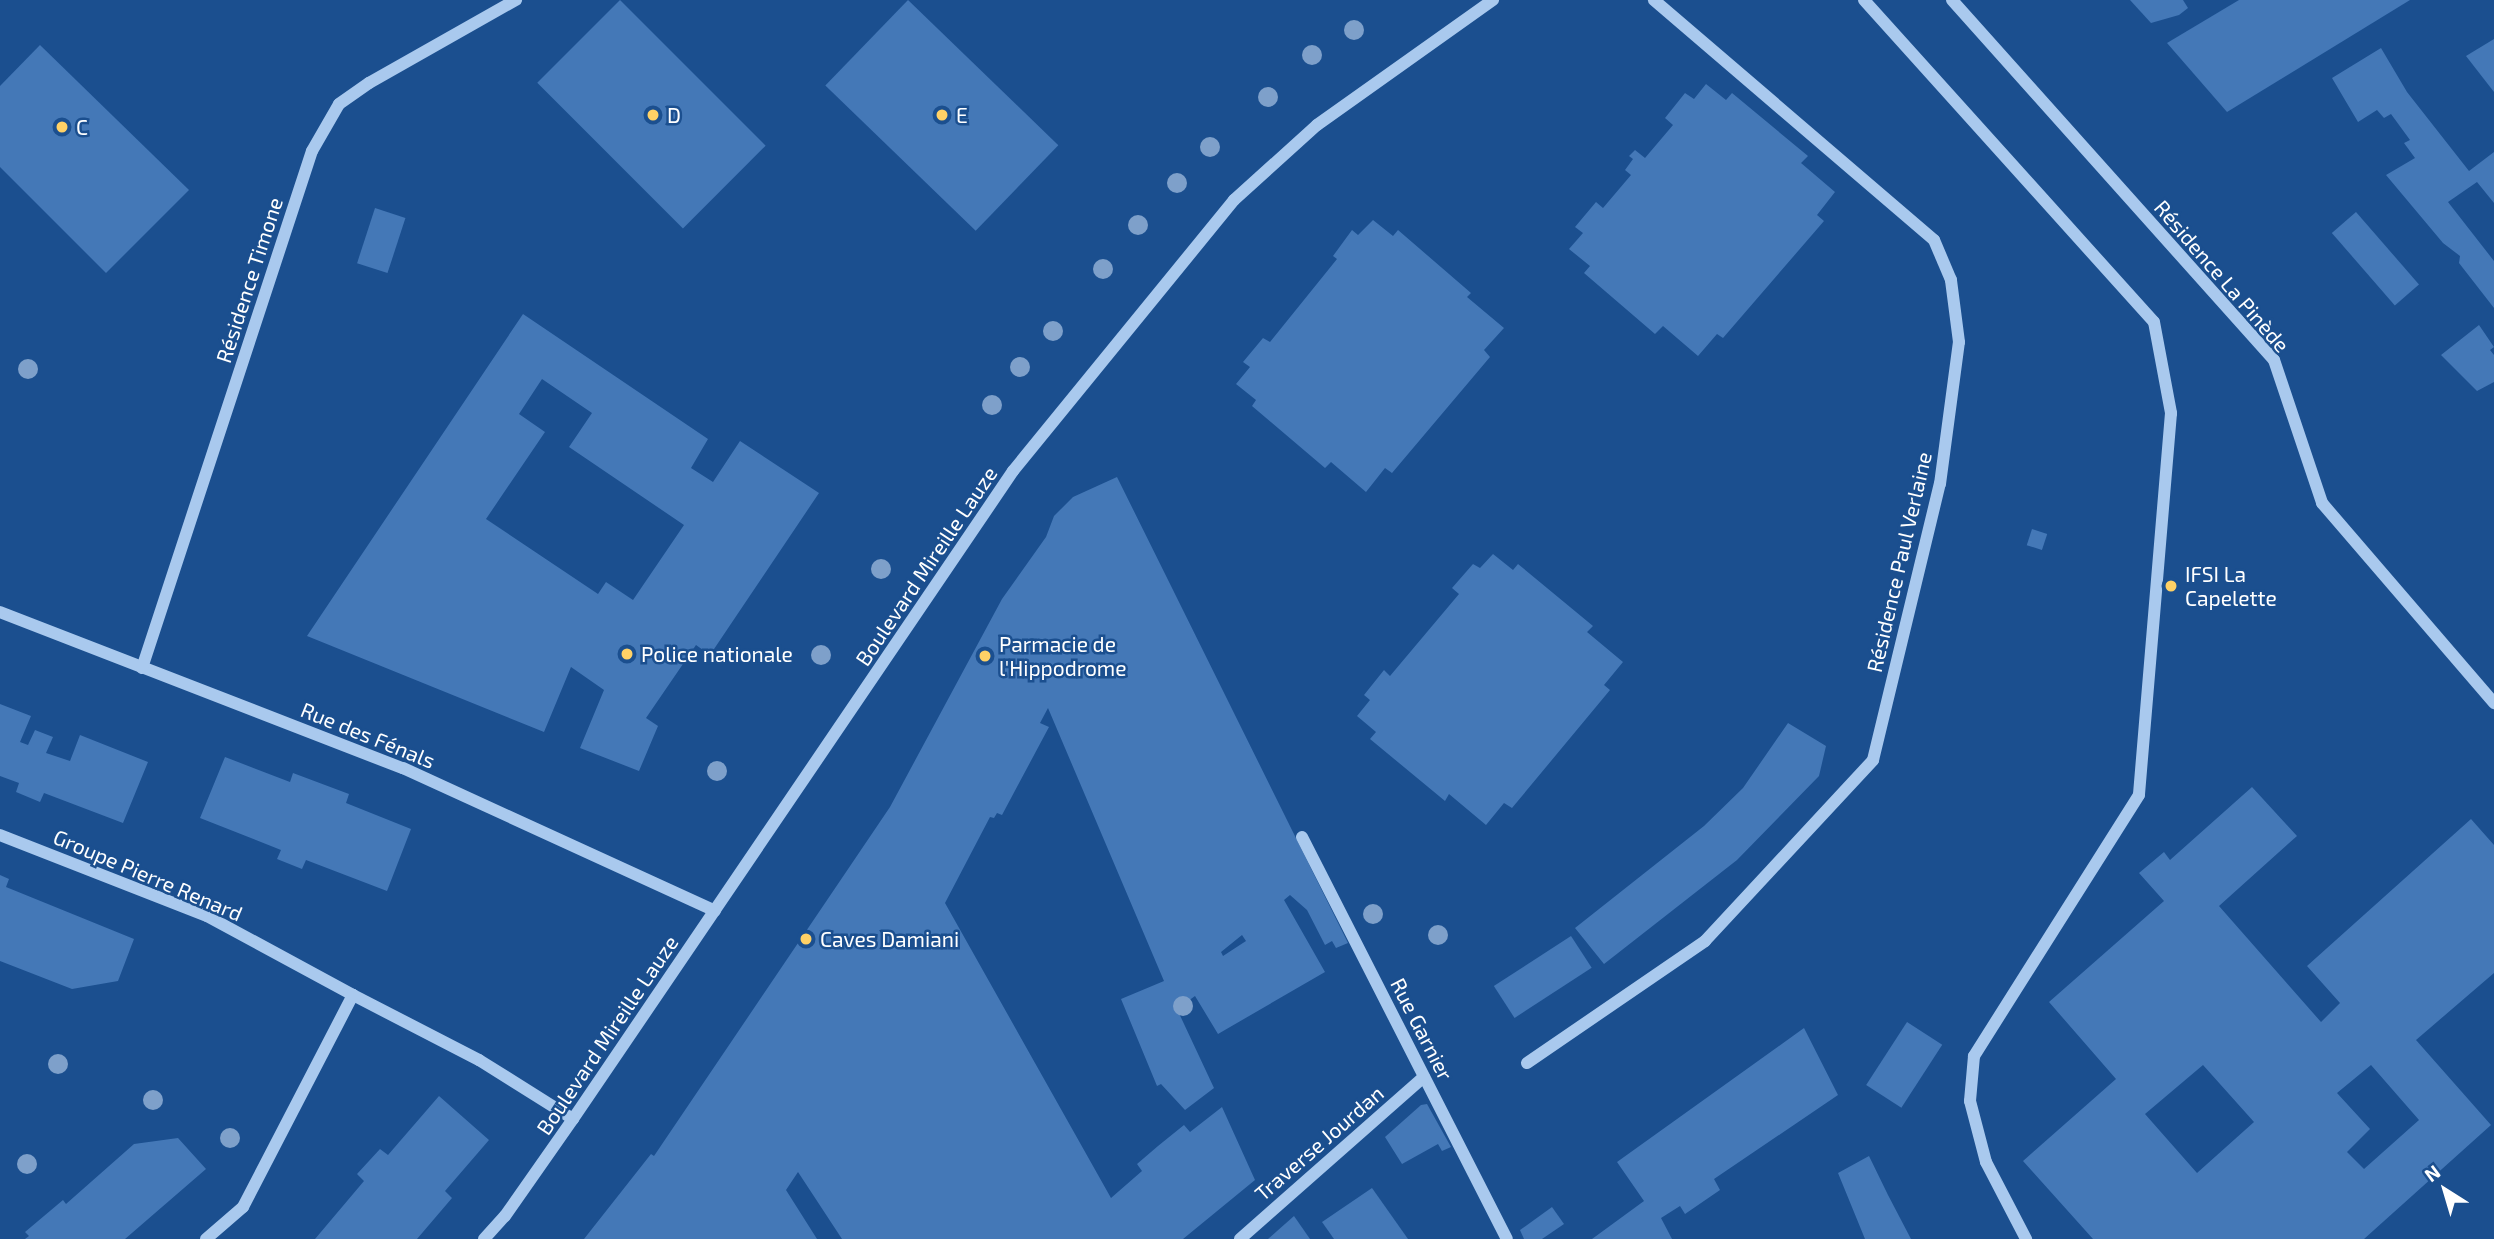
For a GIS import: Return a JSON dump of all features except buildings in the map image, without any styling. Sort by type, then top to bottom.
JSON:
[{"type":"street","name":"Résidence Timone","points":[[142,668],[312,151],[339,104],[369,83],[516,0]]},
{"type":"street","name":"Boulevard Mireille Lauze","points":[[484,1239],[505,1216],[573,1119],[1013,471],[1234,200],[1317,125],[1493,0]]},
{"type":"street","name":"Résidence Paul Verlaine","points":[[1527,1063],[1705,941],[1873,760],[1940,484],[1959,342],[1951,280],[1934,240],[1654,0]]},
{"type":"street","points":[[1864,0],[2154,322],[2171,413],[2139,795],[1974,1056],[1970,1101],[1986,1162],[2026,1239]]},
{"type":"street","name":"Résidence La Pinède","points":[[1952,0],[2274,360],[2322,503],[2494,703]]},
{"type":"street","name":"Rue des Fénals","points":[[0,612],[403,768],[715,911]]},
{"type":"street","name":"Groupe Pierre Renard","points":[[0,835],[207,916],[479,1060],[573,1119]]},
{"type":"street","name":"Rue Garnier","points":[[1301,837],[1507,1239]]},
{"type":"street","points":[[206,1239],[243,1207],[353,995]]},
{"type":"street","name":"Traverse Jourdan","points":[[1240,1239],[1424,1077]]},
{"type":"place","name":"D","points":[[653,115]]},
{"type":"place","name":"E","points":[[942,115]]},
{"type":"place","name":"C","points":[[62,127]]},
{"type":"place","name":"IFSI La Capelette","points":[[2171,586]]},
{"type":"place","name":"Police nationale","points":[[627,654]]},
{"type":"place","name":"Parmacie de l'Hippodrome","points":[[985,656]]},
{"type":"place","name":"Caves Damiani","points":[[806,939]]}]
